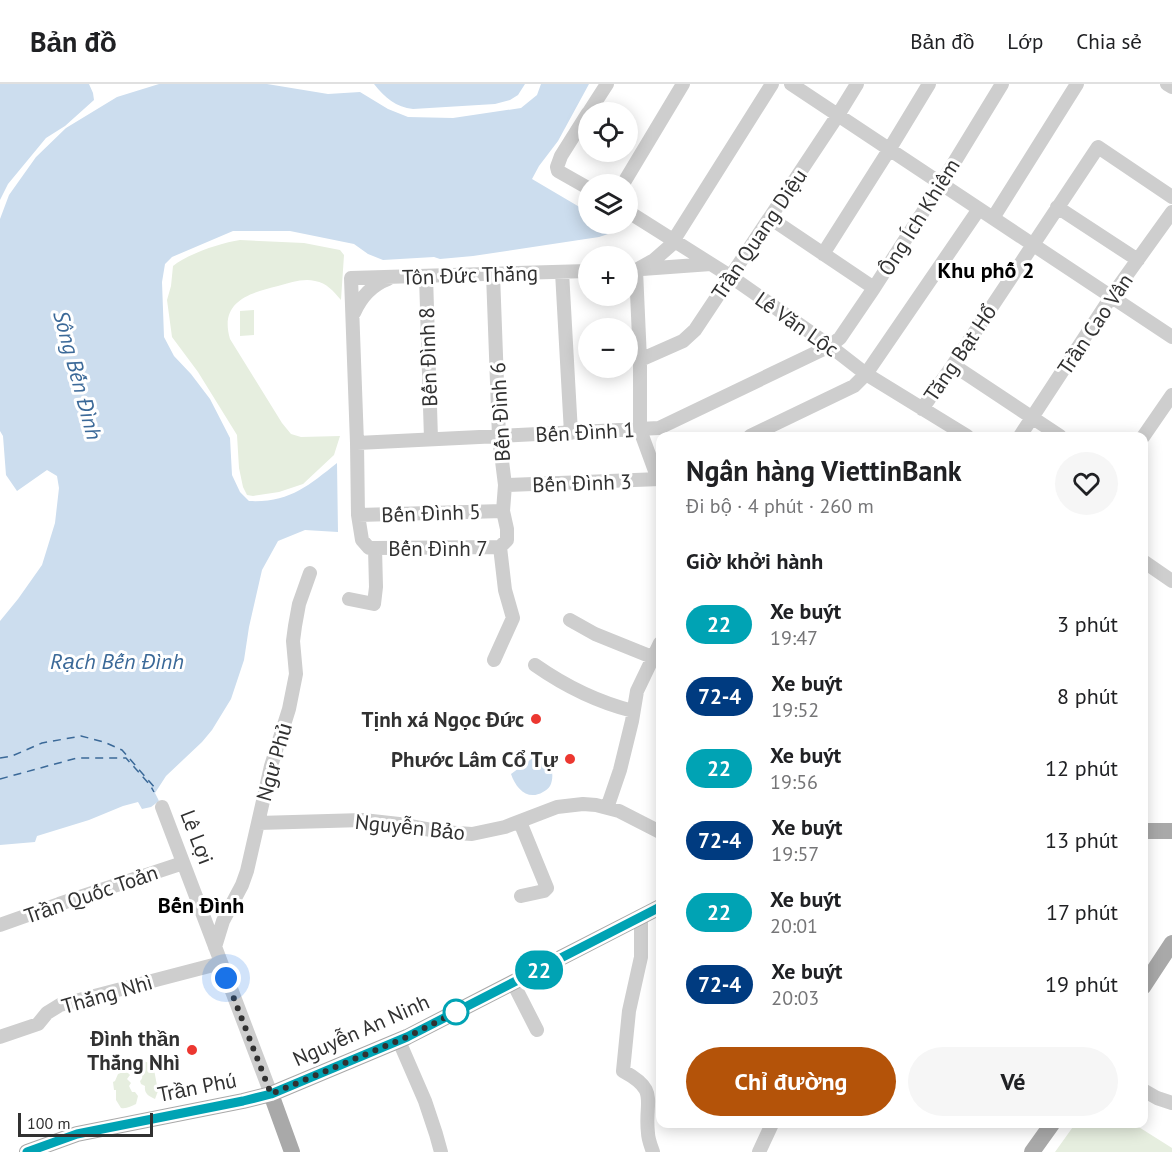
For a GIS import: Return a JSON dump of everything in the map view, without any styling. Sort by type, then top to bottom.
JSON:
[{"type":"main road","points":[[1148,831],[1172,831]]},
{"type":"main road","name":"Nguyễn An Ninh","points":[[271,1094],[399,1041],[656,909]]},
{"type":"main road","points":[[1148,979],[1172,943]]},
{"type":"main road","name":"Trần Phú","points":[[27,1152],[77,1134],[271,1094]]},
{"type":"main road","name":"Lê Lợi","points":[[271,1094],[292,1152]]},
{"type":"main road","points":[[1032,1152],[1049,1128]]},
{"type":"street","points":[[595,102],[607,84]]},
{"type":"street","points":[[628,174],[683,84]]},
{"type":"street","points":[[638,267],[654,260],[674,241],[772,84]]},
{"type":"street","points":[[791,84],[1172,338]]},
{"type":"street","name":"Trần Quang Diệu","points":[[640,360],[688,338],[695,330],[857,84]]},
{"type":"street","points":[[823,254],[890,150],[929,84]]},
{"type":"street","name":"Ông Ích Khiêm","points":[[830,346],[840,338],[874,288],[1002,84]]},
{"type":"street","points":[[993,218],[1077,84]]},
{"type":"street","points":[[1167,84],[1172,87]]},
{"type":"street","points":[[578,129],[556,167],[558,171],[578,182]]},
{"type":"street","name":"Tăng Bạt Hổ","points":[[922,409],[954,365],[1098,147],[1172,197]]},
{"type":"street","points":[[1057,207],[1138,260]]},
{"type":"street","points":[[758,432],[854,386],[866,374],[979,209]]},
{"type":"street","name":"Trần Cao Vân","points":[[1023,432],[1112,297],[1172,212]]},
{"type":"street","name":"Lê Văn Lộc","points":[[638,218],[730,276],[866,374],[956,432]]},
{"type":"street","points":[[770,218],[874,288]]},
{"type":"street","points":[[638,270],[711,264]]},
{"type":"street","name":"Tôn Đức Thắng","points":[[352,316],[351,278],[578,271]]},
{"type":"street","points":[[562,272],[571,433]]},
{"type":"street","name":"Bến Đình 6","points":[[493,274],[499,437],[505,485],[503,510],[507,529],[507,540],[500,547]]},
{"type":"street","name":"Bến Đình 8","points":[[426,276],[431,439]]},
{"type":"street","points":[[350,599],[374,604],[376,588],[375,548],[369,548],[362,540],[358,515],[352,316],[362,297],[369,290],[393,277]]},
{"type":"street","points":[[635,306],[640,360],[640,429],[656,471]]},
{"type":"street","name":"Bến Đình 1","points":[[357,443],[659,428],[830,346]]},
{"type":"street","points":[[954,365],[1054,432]]},
{"type":"street","points":[[1146,432],[1172,395]]},
{"type":"street","name":"Bến Đình 3","points":[[505,485],[656,479]]},
{"type":"street","name":"Bến Đình 5","points":[[358,515],[503,510]]},
{"type":"street","points":[[494,660],[513,618],[505,590],[500,547]]},
{"type":"street","name":"Bến Đình 7","points":[[375,548],[500,547]]},
{"type":"street","points":[[1148,564],[1172,581]]},
{"type":"street","name":"Ngư Phủ","points":[[215,947],[223,921],[247,871],[271,766],[289,709],[296,674],[293,641],[295,626],[299,604],[310,573]]},
{"type":"street","points":[[570,620],[595,634],[652,657]]},
{"type":"street","points":[[607,808],[620,770],[637,691],[656,650]]},
{"type":"street","points":[[535,665],[575,690],[633,711]]},
{"type":"street","name":"Nguyễn Bảo","points":[[258,823],[363,820],[442,832],[472,834],[496,830],[557,807],[596,805],[632,817],[656,830]]},
{"type":"street","name":"Lê Lợi","points":[[162,807],[271,1094]]},
{"type":"street","points":[[520,822],[547,888],[545,891],[521,896]]},
{"type":"street","name":"Trần Quốc Toản","points":[[0,926],[183,863]]},
{"type":"street","points":[[641,917],[641,957],[629,1011],[623,1071],[641,1083],[649,1095],[648,1134],[653,1152]]},
{"type":"street","name":"Thắng Nhì","points":[[1,1032],[38,1024],[47,1012],[60,1005],[221,963]]},
{"type":"street","points":[[513,983],[537,1030]]},
{"type":"street","points":[[399,1041],[431,1119],[441,1152]]},
{"type":"street","points":[[1148,1093],[1172,1103]]},
{"type":"street","points":[[759,1152],[770,1128]]},
{"type":"green space","points":[[240,240],[304,243],[340,250],[344,255],[341,300],[330,288],[319,282],[301,280],[247,296],[239,301],[229,316],[230,339],[291,434],[301,437],[340,436],[334,455],[303,484],[279,492],[253,496],[247,495],[243,487],[237,435],[198,372],[172,337],[167,300],[173,266],[205,250]]},
{"type":"green space","points":[[254,310],[254,335],[240,336],[240,311]]},
{"type":"green space","points":[[143,1061],[153,1064],[158,1091],[155,1099],[147,1094],[145,1086],[140,1081]]},
{"type":"green space","points":[[126,1071],[130,1075],[127,1079],[131,1083],[129,1086],[138,1096],[136,1104],[121,1108],[116,1100],[113,1082],[118,1074]]},
{"type":"green space","points":[[1072,1128],[1140,1128],[1172,1148],[1172,1152],[1055,1152]]},
{"type":"water","points":[[0,84],[89,84],[94,100],[65,126],[46,138],[8,184],[0,200]]},
{"type":"water","name":"Rạch Bến Đình","points":[[159,84],[267,84],[328,94],[360,92],[388,109],[408,117],[453,118],[521,108],[537,95],[541,84],[589,84],[558,141],[532,179],[578,206],[578,234],[608,234],[473,256],[383,260],[368,254],[354,244],[290,231],[233,231],[172,257],[165,264],[162,282],[164,337],[174,356],[210,399],[230,438],[232,475],[240,492],[249,501],[263,501],[287,496],[307,486],[337,463],[338,532],[305,530],[278,541],[262,570],[244,660],[231,699],[202,742],[166,776],[155,793],[159,801],[151,807],[142,809],[138,802],[123,806],[89,820],[37,836],[35,842],[0,845],[0,621],[42,565],[55,523],[59,488],[57,476],[47,470],[17,491],[6,475],[3,436],[0,431],[0,219],[9,195],[36,157],[66,128],[117,97]]},
{"type":"water","points":[[374,84],[525,84],[518,95],[495,104],[413,109],[391,101]]},
{"type":"water","points":[[538,754],[549,762],[552,781],[543,792],[532,795],[519,789],[511,774]]},
{"type":"ferry route","points":[[0,758],[12,756],[42,743],[81,736],[122,750],[156,789]]},
{"type":"ferry route","points":[[0,779],[77,758],[126,758],[154,792]]},
{"type":"bus line","name":"22","points":[[27,1152],[99,1128],[271,1094],[407,1037],[656,909]]},
{"type":"place","name":"Tịnh xá Ngọc Đức","points":[[536,719]]},
{"type":"place","name":"Phước Lâm Cổ Tự","points":[[570,759]]},
{"type":"place","name":"Đình thần Thắng Nhì","points":[[192,1050]]},
{"type":"district","name":"Khu phố 2","points":[[986,270]]},
{"type":"district","name":"Bến Đình","points":[[201,905]]},
{"type":"route","points":[[226,978],[271,1094],[407,1037],[464,1008],[456,1012]]},
{"type":"water label","name":"Sông Bến Đình","points":[[78,375]]}]
